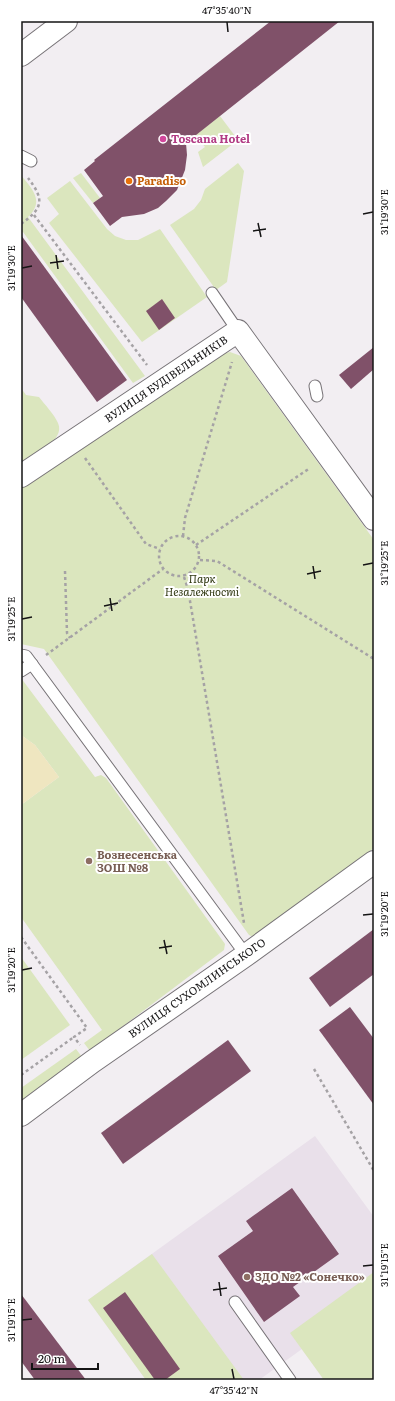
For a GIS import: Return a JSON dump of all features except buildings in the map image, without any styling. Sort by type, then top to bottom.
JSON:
[{"type":"street","points":[[21,55],[66,21]]},
{"type":"street","name":"ВУЛИЦЯ БУДІВЕЛЬНИКІВ","points":[[21,476],[238,331],[374,519]]},
{"type":"street","name":"ВУЛИЦЯ СУХОМЛИНСЬКОГО","points":[[21,1115],[92,1062],[246,955],[374,862]]},
{"type":"lane","points":[[212,293],[238,331]]},
{"type":"lane","points":[[21,655],[26,656],[32,664],[246,955]]},
{"type":"lane","points":[[21,671],[32,664]]},
{"type":"lane","points":[[235,1302],[290,1380]]},
{"type":"path","points":[[21,224],[34,215],[38,210],[39,203],[38,196],[25,175]]},
{"type":"path","points":[[34,215],[161,383]]},
{"type":"path","points":[[183,536],[186,518],[231,366],[238,331]]},
{"type":"path","points":[[73,442],[146,544],[160,549]]},
{"type":"path","points":[[196,545],[328,455]]},
{"type":"path","points":[[174,536],[183,536],[190,539],[196,545],[200,560],[197,568],[192,573],[184,577],[176,577],[168,574],[163,569],[159,561],[159,553],[160,549],[167,540],[174,536]]},
{"type":"path","points":[[200,560],[217,560],[374,658]]},
{"type":"path","points":[[32,664],[70,638],[163,569]]},
{"type":"path","points":[[64,571],[67,633],[70,638]]},
{"type":"path","points":[[184,577],[188,589],[244,920],[246,955]]},
{"type":"path","points":[[21,937],[87,1028],[21,1075]]},
{"type":"path","points":[[74,1037],[80,1046]]},
{"type":"path","points":[[314,1069],[374,1171]]},
{"type":"shaded area","name":"ЗДО №2 «Сонечко»","points":[[315,1136],[374,1217],[374,1380],[324,1380],[302,1349],[259,1380],[146,1380],[88,1300]]},
{"type":"green space","points":[[220,116],[238,140],[203,167],[198,152],[205,147],[195,135]]},
{"type":"green space","points":[[238,163],[244,171],[227,282],[216,290],[170,225],[194,209],[201,200],[205,189]]},
{"type":"green space","points":[[81,173],[100,198],[93,203],[73,178]]},
{"type":"green space","points":[[21,175],[33,190],[36,200],[36,206],[28,217],[145,376],[133,383],[23,232],[21,233]]},
{"type":"green space","points":[[70,181],[107,229],[115,236],[126,240],[138,240],[160,229],[207,297],[142,342],[49,223],[59,214],[47,198]]},
{"type":"green space","name":"Парк Незалежності","points":[[230,352],[241,356],[374,540],[374,848],[258,935],[251,936],[44,649],[21,644],[21,488],[221,354]]},
{"type":"green space","points":[[21,388],[26,395],[39,397],[54,416],[58,423],[59,429],[53,441],[47,447],[21,464]]},
{"type":"green space","name":"Вознесенська ЗОШ №8","points":[[21,678],[95,777],[101,775],[106,778],[225,944],[224,950],[90,1051],[84,1043],[102,1030],[21,917],[21,805],[59,777],[35,745],[21,735]]},
{"type":"green space","points":[[21,957],[70,1025],[21,1060]]},
{"type":"green space","points":[[76,1049],[82,1057],[21,1101],[21,1088]]},
{"type":"green space","points":[[152,1254],[244,1380],[146,1380],[88,1300]]},
{"type":"green space","points":[[374,1272],[374,1380],[324,1380],[290,1333]]},
{"type":"sand","points":[[21,735],[35,745],[59,777],[21,805]]},
{"type":"place","name":"Toscana Hotel","points":[[163,139]]},
{"type":"place","name":"Paradiso","points":[[129,181]]},
{"type":"place","name":"Вознесенська ЗОШ №8","points":[[89,861]]},
{"type":"place","name":"ЗДО №2 «Сонечко»","points":[[247,1277]]}]
